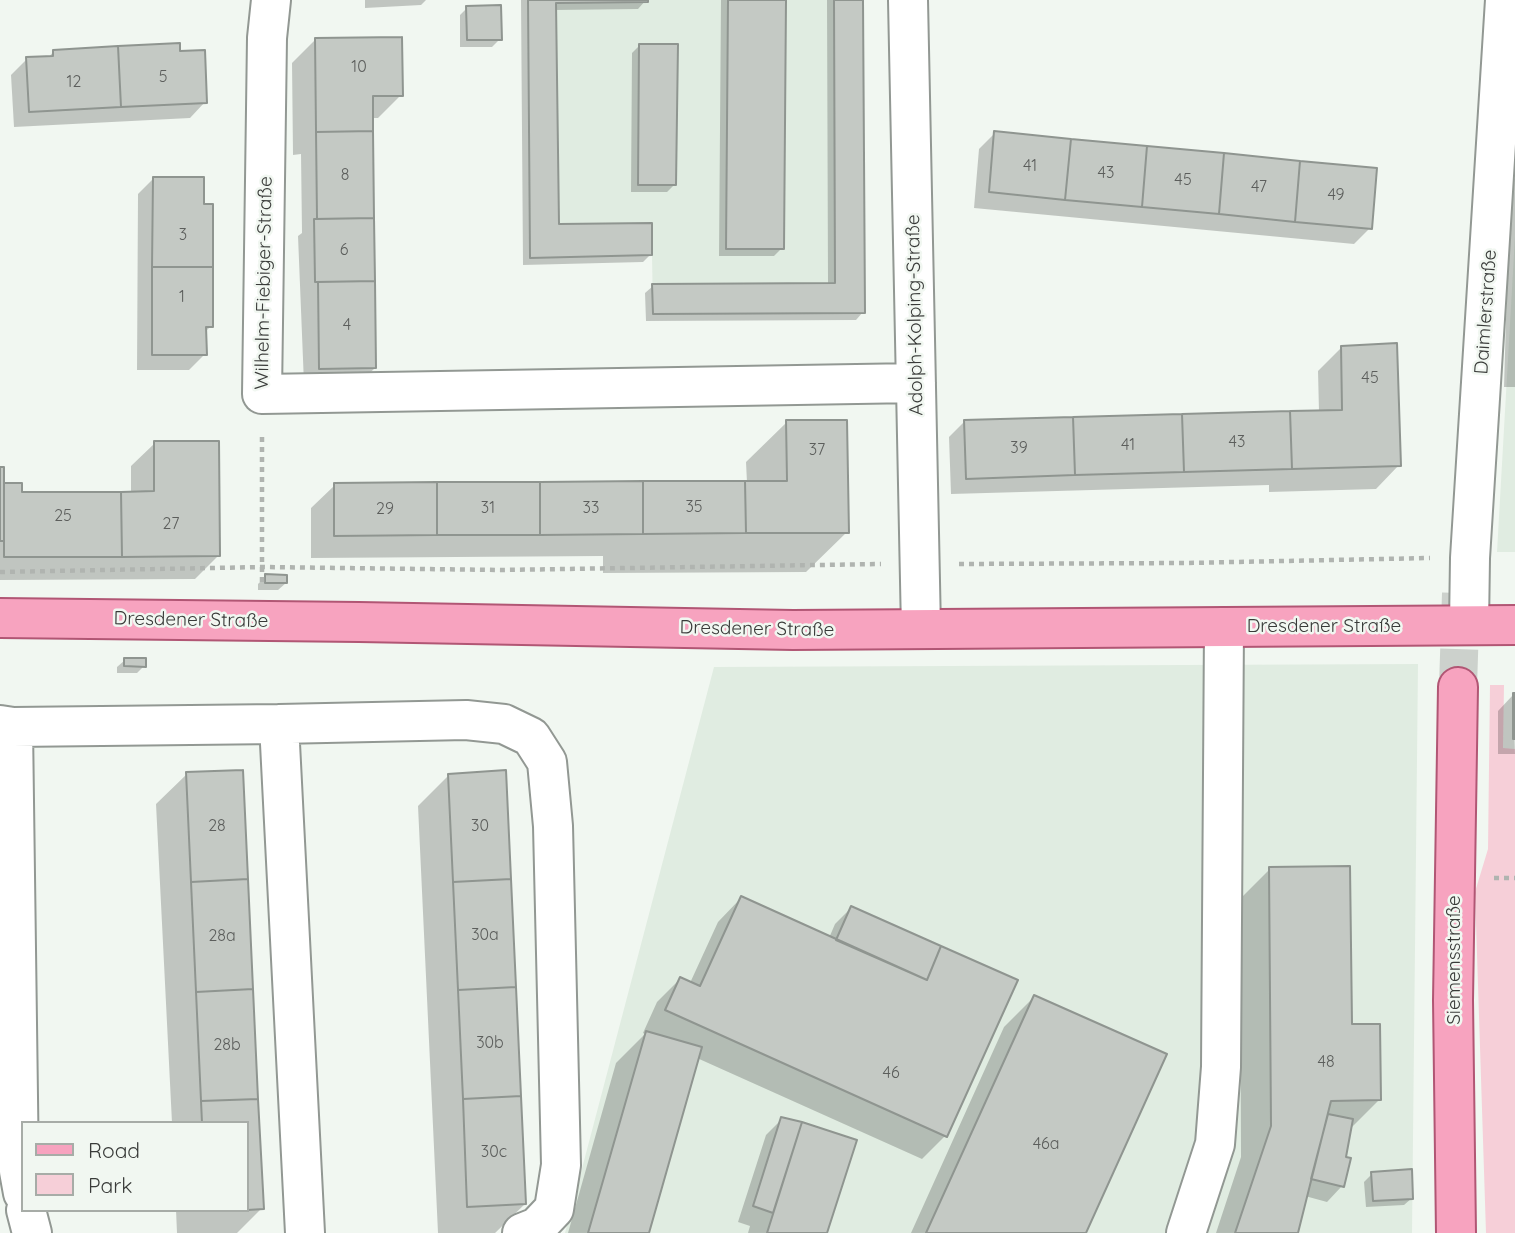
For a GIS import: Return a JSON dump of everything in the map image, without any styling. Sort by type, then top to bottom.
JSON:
[{"type":"main road","name":"Dresdener Straße","points":[[0,618],[793,630],[1515,625]]},
{"type":"main road","name":"Siemensstraße","points":[[1456,1233],[1453,1000],[1458,687]]},
{"type":"street","name":"Wilhelm-Fiebiger-Straße","points":[[262,394],[267,38],[271,0]]},
{"type":"street","name":"Adolph-Kolping-Straße","points":[[908,0],[921,629]]},
{"type":"street","name":"Daimlerstraße","points":[[1469,625],[1470,558],[1505,0]]},
{"type":"street","points":[[262,394],[916,383]]},
{"type":"street","points":[[1186,1233],[1215,1143],[1221,1067],[1223,627]]},
{"type":"street","points":[[21,1182],[7,726],[466,720],[504,724],[531,737],[547,762],[552,826],[561,1166],[554,1209],[537,1227],[522,1233]]},
{"type":"street","points":[[279,724],[305,1233]]},
{"type":"street","points":[[27,1212],[32,1233]]},
{"type":"path","name":"Wilhelm-Fiebiger-Straße","points":[[0,572],[262,566],[262,394]]},
{"type":"shaded area","points":[[528,0],[863,0],[865,313],[653,314],[652,255],[530,258]]},
{"type":"shaded area","points":[[1515,235],[1515,552],[1497,552]]},
{"type":"shaded area","points":[[1418,664],[1412,1233],[565,1233],[714,667]]},
{"type":"green space","points":[[1490,685],[1504,685],[1503,748],[1515,749],[1515,1233],[1486,1233],[1475,892],[1488,849]]},
{"type":"building","points":[[528,0],[648,0],[556,3],[559,224],[652,223],[652,255],[530,258]]},
{"type":"building","points":[[728,0],[786,0],[784,249],[726,249]]},
{"type":"building","points":[[834,0],[863,0],[865,313],[653,314],[652,284],[835,283]]},
{"type":"building","points":[[501,5],[502,40],[467,40],[466,6]]},
{"type":"building","points":[[402,37],[403,96],[373,96],[373,131],[316,132],[315,38]]},
{"type":"building","points":[[180,43],[180,51],[205,50],[207,103],[121,107],[118,46]]},
{"type":"building","points":[[639,44],[678,44],[676,185],[638,185]]},
{"type":"building","points":[[118,46],[121,107],[29,112],[26,57],[53,56],[53,50]]},
{"type":"building","points":[[373,131],[374,218],[317,219],[316,132]]},
{"type":"building","points":[[994,131],[1071,139],[1065,200],[989,192]]},
{"type":"building","points":[[1071,139],[1147,146],[1142,207],[1065,200]]},
{"type":"building","points":[[1147,146],[1224,153],[1219,214],[1142,207]]},
{"type":"building","points":[[1224,153],[1300,161],[1295,222],[1219,214]]},
{"type":"building","points":[[1300,161],[1377,168],[1372,229],[1295,222]]},
{"type":"building","points":[[153,177],[204,177],[204,204],[213,204],[213,267],[152,267]]},
{"type":"building","points":[[374,218],[375,281],[315,282],[314,219]]},
{"type":"building","points":[[152,267],[213,267],[213,327],[206,327],[207,355],[152,355]]},
{"type":"building","points":[[375,281],[376,368],[319,369],[318,282]]},
{"type":"building","points":[[1397,343],[1401,466],[1292,469],[1290,411],[1342,410],[1341,346]]},
{"type":"building","points":[[1290,411],[1292,469],[1184,472],[1182,414]]},
{"type":"building","points":[[1182,414],[1184,472],[1075,475],[1073,417]]},
{"type":"building","points":[[1073,417],[1075,475],[966,479],[964,420]]},
{"type":"building","points":[[786,420],[847,420],[849,533],[746,533],[745,481],[787,481]]},
{"type":"building","points":[[154,441],[219,441],[220,556],[122,557],[121,492],[154,491]]},
{"type":"building","points":[[0,467],[4,467],[4,541],[0,541]]},
{"type":"building","points":[[643,481],[643,534],[540,535],[540,482]]},
{"type":"building","points":[[643,481],[745,481],[746,533],[643,534]]},
{"type":"building","points":[[437,482],[437,535],[334,536],[334,483]]},
{"type":"building","points":[[437,482],[540,482],[540,535],[437,535]]},
{"type":"building","points":[[4,483],[22,483],[22,492],[121,492],[122,557],[4,557]]},
{"type":"building","points":[[265,574],[287,575],[287,583],[265,583]]},
{"type":"building","points":[[124,658],[146,658],[146,667],[124,666]]},
{"type":"building","points":[[1515,693],[1515,739],[1513,739]]},
{"type":"building","points":[[243,770],[248,879],[191,882],[186,772]]},
{"type":"building","points":[[506,770],[511,879],[453,882],[448,774]]},
{"type":"building","points":[[1350,866],[1352,1024],[1380,1024],[1381,1100],[1331,1101],[1298,1233],[1235,1233],[1271,1126],[1269,867]]},
{"type":"building","points":[[248,879],[253,989],[196,992],[191,882]]},
{"type":"building","points":[[511,879],[516,987],[458,990],[453,882]]},
{"type":"building","points":[[741,896],[927,980],[941,946],[1018,980],[947,1137],[665,1010],[680,977],[700,986]]},
{"type":"building","points":[[851,906],[941,946],[927,980],[836,940]]},
{"type":"building","points":[[516,987],[521,1096],[463,1099],[458,990]]},
{"type":"building","points":[[253,989],[258,1099],[201,1101],[196,992]]},
{"type":"building","points":[[1034,995],[1167,1054],[1086,1233],[926,1233]]},
{"type":"building","points":[[646,1031],[702,1047],[649,1233],[588,1233]]},
{"type":"building","points":[[521,1096],[526,1204],[467,1207],[463,1099]]},
{"type":"building","points":[[258,1099],[264,1209],[248,1210],[248,1121],[202,1121],[201,1101]]},
{"type":"building","points":[[1328,1114],[1353,1119],[1346,1157],[1351,1158],[1344,1187],[1311,1179]]},
{"type":"building","points":[[781,1117],[802,1122],[773,1213],[753,1206]]},
{"type":"building","points":[[802,1122],[857,1140],[827,1233],[767,1233]]},
{"type":"building","points":[[1412,1169],[1413,1199],[1373,1201],[1371,1172]]},
{"type":"tunnel","points":[[1458,687],[1461,593]]}]
